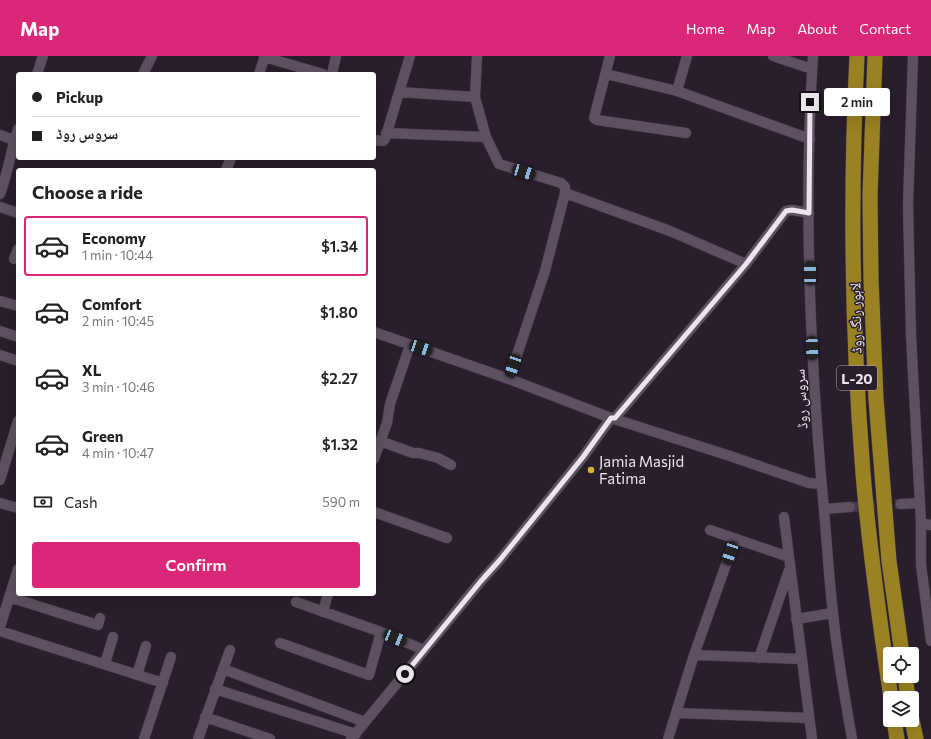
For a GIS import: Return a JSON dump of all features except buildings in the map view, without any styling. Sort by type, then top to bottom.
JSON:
[{"type":"highway","name":"لاہور رنگ روڈ","points":[[857,56],[853,194],[859,414],[868,513],[890,691]]},
{"type":"highway","name":"لاہور رنگ روڈ","points":[[875,56],[870,196],[871,279],[876,399],[889,553],[901,647]]},
{"type":"highway","points":[[895,727],[897,739]]},
{"type":"highway","points":[[913,727],[916,739]]},
{"type":"street","points":[[38,72],[43,56]]},
{"type":"street","points":[[145,72],[152,56]]},
{"type":"street","points":[[260,72],[264,56],[316,72]]},
{"type":"street","points":[[332,72],[336,56]]},
{"type":"street","points":[[376,140],[383,141],[385,139],[410,56]]},
{"type":"street","points":[[476,56],[475,97],[486,137],[499,164],[561,183],[565,187],[566,193],[545,271],[509,379]]},
{"type":"street","points":[[610,56],[594,118],[597,120],[686,133]]},
{"type":"street","points":[[677,91],[687,56]]},
{"type":"street","points":[[773,56],[812,69]]},
{"type":"street","name":"سروس روڈ","points":[[813,56],[809,213],[810,303],[814,385],[821,484],[833,613],[852,739]]},
{"type":"street","points":[[912,56],[908,205],[911,328],[921,523],[921,565],[931,641]]},
{"type":"street","points":[[606,74],[677,91],[810,138]]},
{"type":"street","points":[[399,92],[475,97]]},
{"type":"street","points":[[386,133],[486,137]]},
{"type":"street","points":[[0,194],[16,134]]},
{"type":"street","points":[[0,135],[14,140]]},
{"type":"street","points":[[566,193],[670,231],[746,264]]},
{"type":"street","points":[[0,207],[16,212]]},
{"type":"street","points":[[215,689],[353,736],[499,561],[613,418],[746,264],[786,211],[792,210],[809,213]]},
{"type":"street","points":[[14,259],[16,254]]},
{"type":"street","points":[[0,301],[16,305]]},
{"type":"street","points":[[0,331],[16,336]]},
{"type":"street","points":[[376,333],[509,379],[613,418],[809,483],[821,484]]},
{"type":"street","points":[[376,452],[387,423],[390,404],[410,344]]},
{"type":"street","points":[[0,355],[16,360]]},
{"type":"street","points":[[0,480],[16,428]]},
{"type":"street","points":[[380,441],[412,453],[419,453],[438,458],[451,465]]},
{"type":"street","points":[[0,503],[16,507]]},
{"type":"street","points":[[901,504],[919,503]]},
{"type":"street","points":[[824,509],[850,507]]},
{"type":"street","points":[[376,513],[447,538]]},
{"type":"street","points":[[784,517],[812,739]]},
{"type":"street","points":[[921,523],[931,525]]},
{"type":"street","points":[[710,530],[789,556]]},
{"type":"street","points":[[668,739],[694,655],[735,539]]},
{"type":"street","points":[[759,658],[790,568]]},
{"type":"street","points":[[0,626],[16,575]]},
{"type":"street","points":[[322,612],[327,596]]},
{"type":"street","points":[[9,597],[98,624],[100,618]]},
{"type":"street","points":[[296,602],[381,632],[424,650]]},
{"type":"street","points":[[796,619],[833,613]]},
{"type":"street","points":[[0,631],[163,683]]},
{"type":"street","points":[[280,643],[369,675],[381,632]]},
{"type":"street","points":[[105,664],[113,637]]},
{"type":"street","points":[[137,675],[146,646]]},
{"type":"street","points":[[198,739],[230,650]]},
{"type":"street","points":[[694,655],[801,659]]},
{"type":"street","points":[[144,739],[171,657]]},
{"type":"street","points":[[222,669],[365,722]]},
{"type":"street","points":[[677,713],[809,718]]},
{"type":"street","points":[[205,717],[270,739]]},
{"type":"tunnel","points":[[850,507],[901,504]]},
{"type":"place","name":"Jamia Masjid Fatima","points":[[591,470]]},
{"type":"route","points":[[405,674],[583,457],[611,418],[615,418],[746,264],[786,211],[792,210],[809,213],[810,102]]}]
